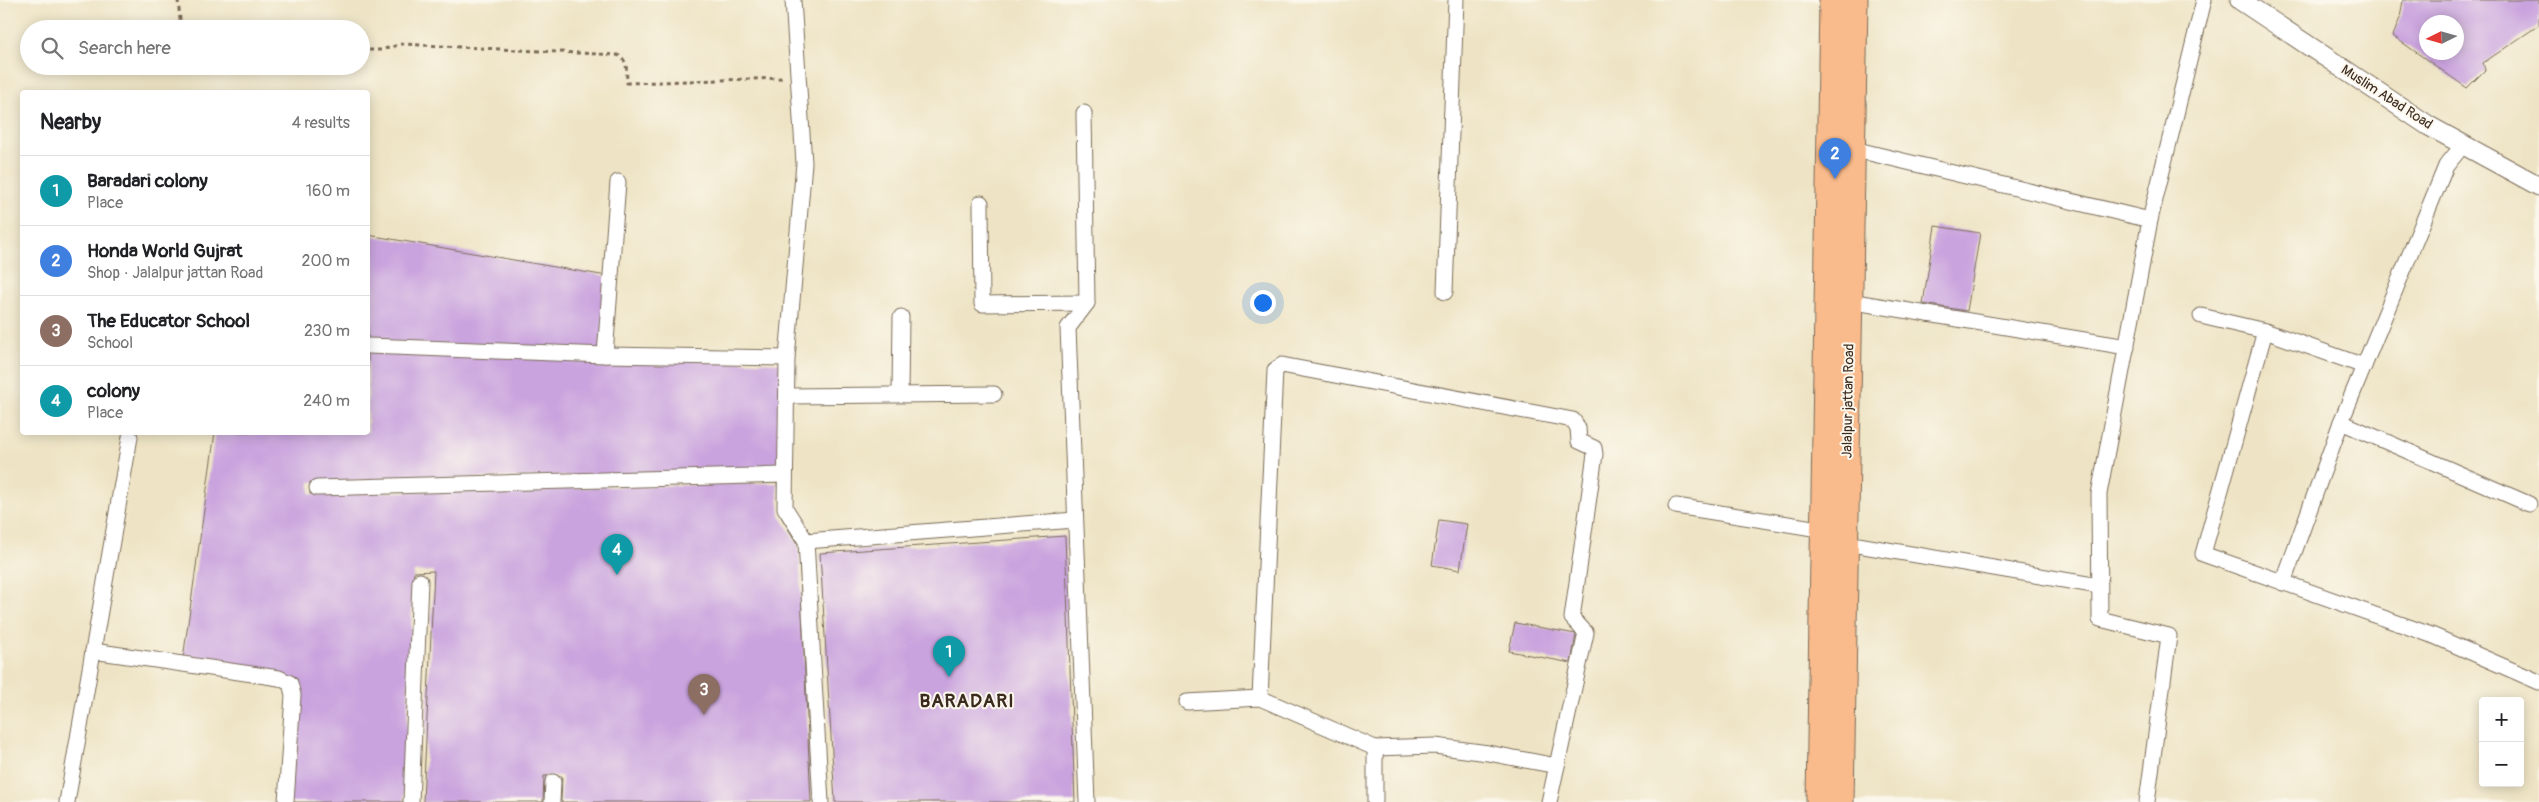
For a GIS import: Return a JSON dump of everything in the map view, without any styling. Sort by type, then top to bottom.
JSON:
[{"type":"main road","name":"Jalalpur jattan Road","points":[[1832,0],[1837,410],[1846,543],[1841,802]]},
{"type":"main road","name":"Jalalpur jattan Road","points":[[1819,802],[1824,530],[1849,301],[1855,0]]},
{"type":"street","points":[[793,0],[804,162],[787,358],[788,396],[784,475],[785,508],[806,540],[821,802]]},
{"type":"street","points":[[1445,292],[1456,0]]},
{"type":"street","points":[[2146,802],[2169,636],[2100,619],[2099,494],[2150,220],[2204,0]]},
{"type":"street","name":"Muslim Abad Road","points":[[2240,0],[2429,126],[2539,186]]},
{"type":"street","points":[[1084,112],[1087,303],[1068,328],[1087,802]]},
{"type":"street","points":[[2284,583],[2341,422],[2446,166],[2463,145]]},
{"type":"street","points":[[1853,148],[2150,220]]},
{"type":"street","points":[[605,355],[618,182]]},
{"type":"street","points":[[981,203],[982,304],[1087,303]]},
{"type":"street","points":[[1849,301],[2127,347]]},
{"type":"street","points":[[2201,316],[2265,331],[2364,366]]},
{"type":"street","points":[[900,394],[901,317]]},
{"type":"street","points":[[2265,331],[2203,554],[2434,636],[2539,682]]},
{"type":"street","points":[[370,346],[605,355],[787,358]]},
{"type":"street","points":[[1260,698],[1275,370],[1282,365],[1292,366],[1573,420],[1578,428],[1579,441],[1594,448],[1595,454],[1572,618],[1586,633],[1549,802]]},
{"type":"street","points":[[788,396],[994,394]]},
{"type":"street","points":[[2341,422],[2529,504]]},
{"type":"street","points":[[67,802],[130,437]]},
{"type":"street","points":[[317,488],[784,475]]},
{"type":"street","points":[[1676,506],[1824,530]]},
{"type":"street","points":[[806,540],[1075,520]]},
{"type":"street","points":[[1846,543],[2099,586]]},
{"type":"street","points":[[411,802],[420,581]]},
{"type":"street","points":[[93,651],[279,678],[290,683],[293,695],[286,802]]},
{"type":"street","points":[[1187,702],[1260,698],[1375,748],[1435,746],[1557,766]]},
{"type":"street","points":[[1374,802],[1375,748]]},
{"type":"street","points":[[552,802],[553,782]]},
{"type":"path","points":[[178,0],[180,20]]},
{"type":"path","points":[[370,50],[381,50],[402,44],[617,55],[621,56],[626,63],[627,83],[798,78]]},
{"type":"building","points":[[2403,0],[2539,0],[2539,25],[2483,63],[2485,70],[2467,88],[2427,60],[2464,60],[2464,15],[2419,15],[2419,54],[2393,36],[2400,18]]},
{"type":"building","points":[[1935,226],[1980,233],[1967,311],[1923,304]]},
{"type":"building","points":[[370,235],[607,276],[602,351],[370,342]]},
{"type":"building","points":[[370,349],[783,363],[779,471],[310,482],[310,494],[777,483],[780,515],[799,547],[811,802],[561,802],[562,776],[544,776],[543,802],[423,802],[434,571],[414,572],[413,579],[404,802],[290,802],[292,680],[183,659],[215,435],[370,435]]},
{"type":"building","points":[[1439,520],[1467,524],[1460,570],[1432,565]]},
{"type":"building","points":[[1065,536],[1075,802],[835,802],[820,553]]},
{"type":"building","points":[[1515,623],[1576,634],[1571,663],[1509,651]]},
{"type":"place","name":"Honda World Gujrat","points":[[1835,179]]},
{"type":"place","name":"colony","points":[[617,575]]},
{"type":"place","name":"Baradari colony","points":[[949,677]]},
{"type":"place","name":"The Educator School","points":[[704,715]]},
{"type":"district","name":"BARADARI","points":[[967,701]]}]
